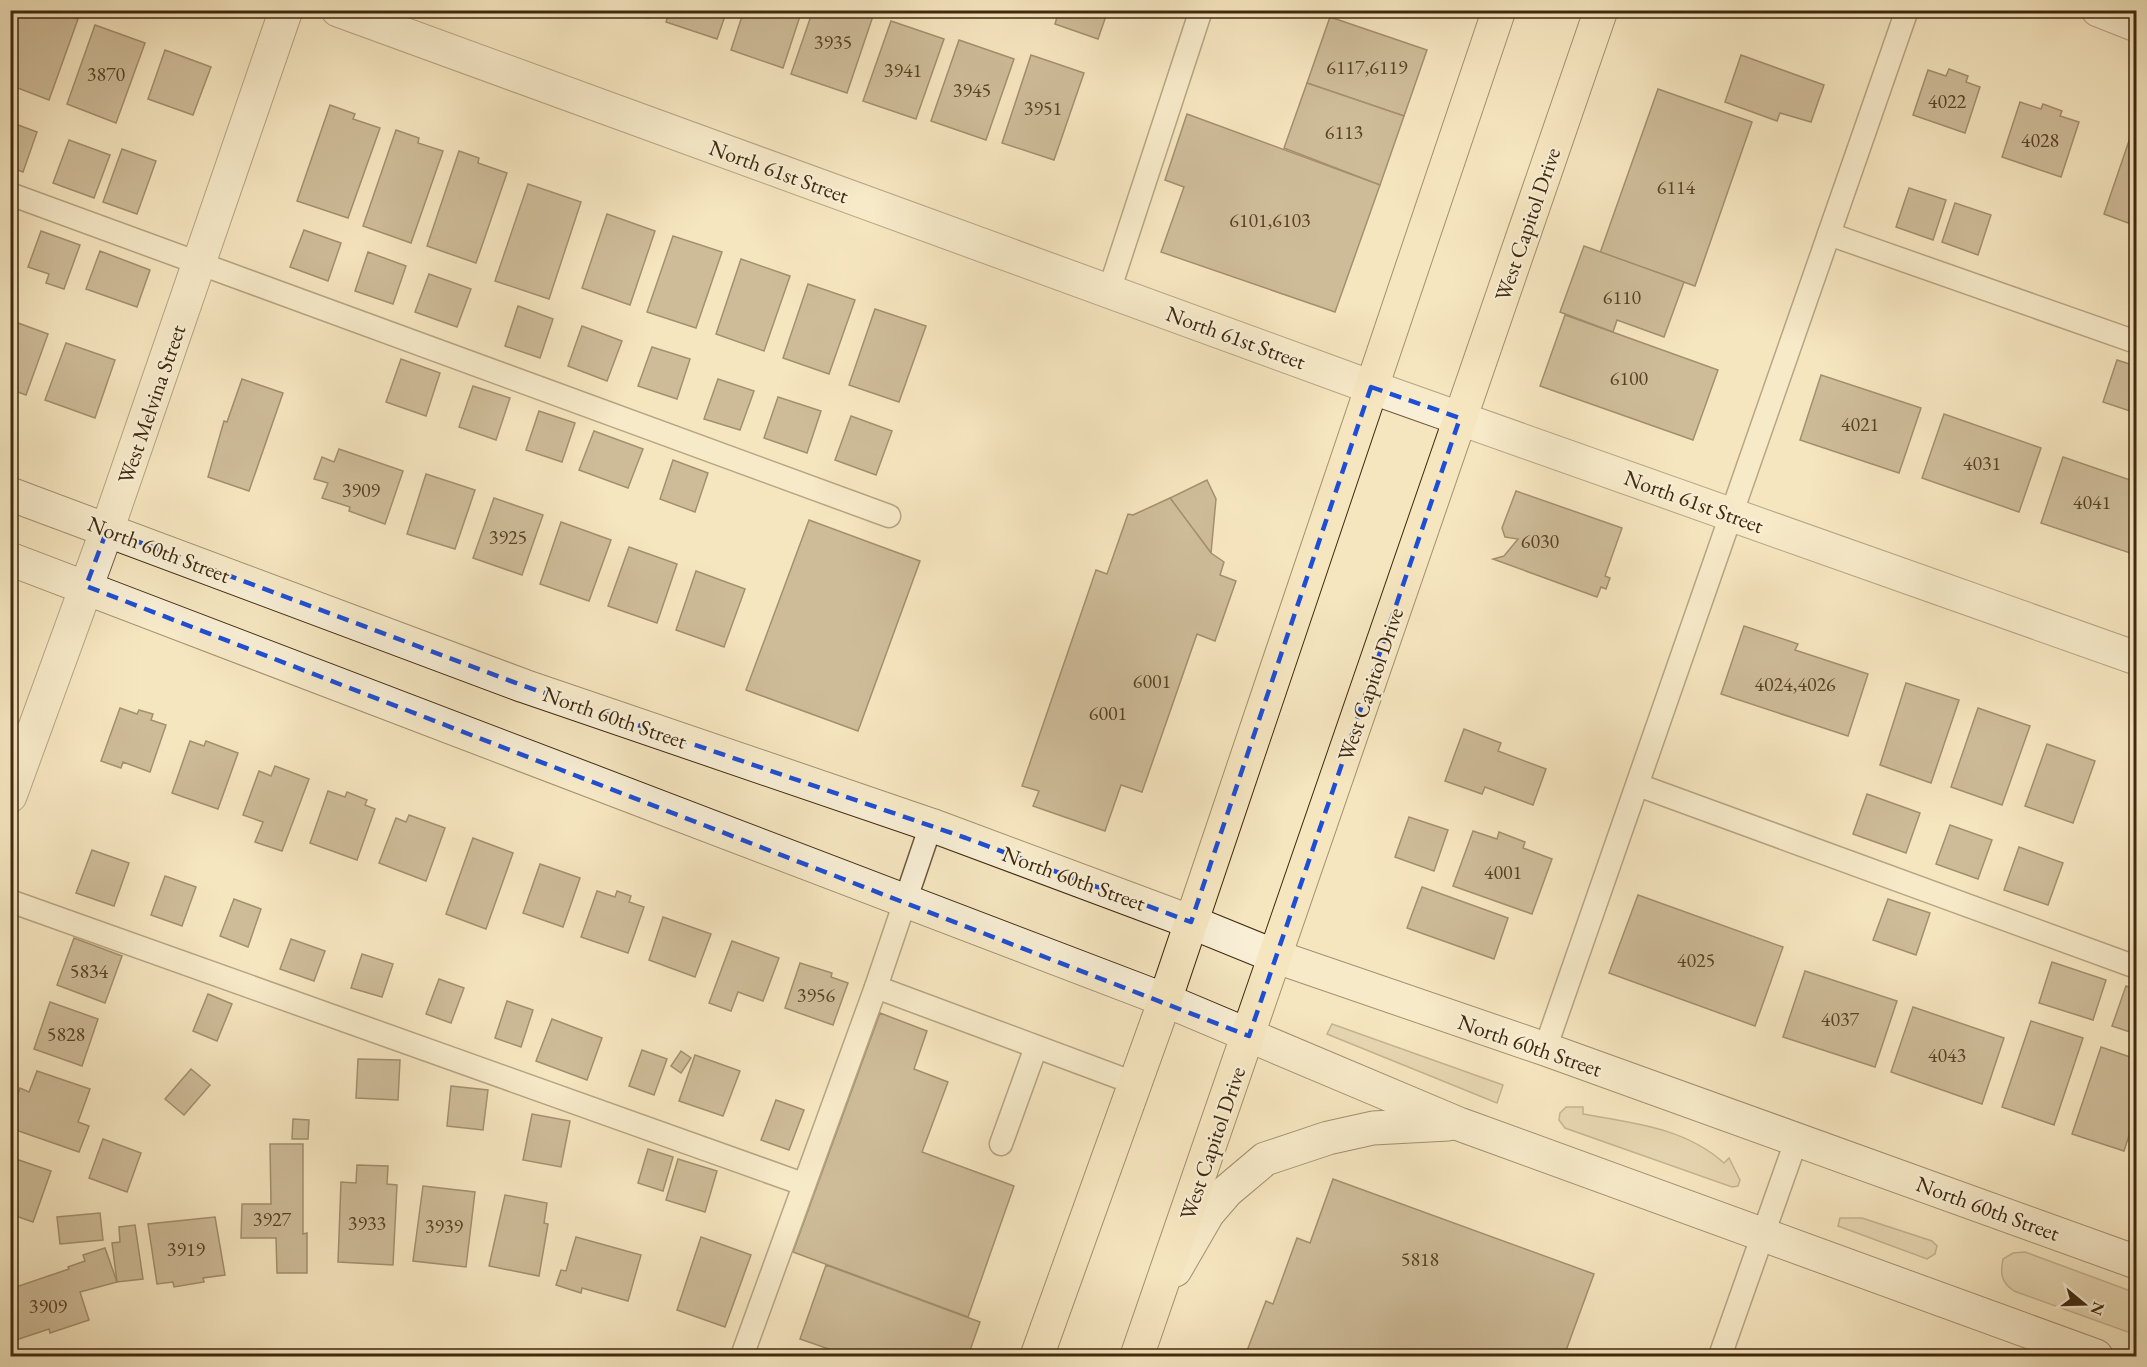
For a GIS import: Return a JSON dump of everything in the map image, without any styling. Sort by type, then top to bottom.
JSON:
[{"type":"main road","name":"West Melvina Street","points":[[10,796],[107,530],[286,10]]},
{"type":"main road","name":"North 61st Street","points":[[338,10],[1371,387],[2136,658]]},
{"type":"main road","points":[[1037,1356],[1165,1000],[1499,10]]},
{"type":"main road","name":"West Capitol Drive","points":[[1137,1356],[1277,957],[1600,10]]},
{"type":"main road","points":[[2098,10],[2136,24]]},
{"type":"main road","name":"North 60th Street","points":[[10,494],[524,686],[931,825],[1191,922],[1277,957],[1545,1049],[2136,1262]]},
{"type":"main road","points":[[10,559],[86,586],[1165,1000],[1459,1124],[2096,1356]]},
{"type":"main road","points":[[1157,1300],[1208,1213],[1227,1191],[1264,1160],[1328,1138],[1373,1128],[1459,1124]]},
{"type":"lane","points":[[1109,291],[1201,10]]},
{"type":"lane","points":[[1545,1049],[1907,10]]},
{"type":"lane","points":[[10,194],[889,516]]},
{"type":"lane","points":[[1829,234],[2136,342]]},
{"type":"lane","points":[[1638,785],[2136,967]]},
{"type":"lane","points":[[742,1356],[876,987],[931,825]]},
{"type":"lane","points":[[10,901],[803,1184]]},
{"type":"lane","points":[[876,987],[1134,1083]]},
{"type":"lane","points":[[1001,1144],[1036,1047]]},
{"type":"lane","points":[[1720,1356],[1796,1141]]},
{"type":"highlighted area","points":[[1371,387],[1460,418],[1249,1036],[86,586],[107,530],[524,686],[966,838],[1191,922]]},
{"type":"shaded area","points":[[1332,1024],[1503,1085],[1497,1103],[1327,1034]]},
{"type":"shaded area","points":[[1566,1107],[1583,1107],[1583,1114],[1676,1134],[1709,1151],[1724,1163],[1729,1158],[1740,1180],[1738,1186],[1732,1187],[1565,1128],[1559,1120],[1560,1113]]},
{"type":"shaded area","points":[[1840,1218],[1862,1218],[1932,1241],[1937,1246],[1935,1254],[1927,1259],[1838,1226]]},
{"type":"shaded area","points":[[2025,1252],[2136,1293],[2136,1335],[2014,1291],[2006,1284],[2003,1277],[2003,1259],[2013,1253]]},
{"type":"building","points":[[20,10],[57,10],[78,19],[49,100],[10,85],[10,38]]},
{"type":"building","points":[[625,10],[650,10],[648,18]]},
{"type":"building","points":[[670,10],[727,10],[717,39],[666,22]]},
{"type":"building","points":[[744,10],[802,10],[783,68],[731,50]]},
{"type":"building","points":[[813,10],[875,10],[847,93],[791,74]]},
{"type":"building","points":[[1014,10],[1032,10],[1030,16]]},
{"type":"building","points":[[1059,10],[1108,10],[1098,39],[1055,24]]},
{"type":"building","points":[[1330,17],[1427,50],[1404,116],[1307,83]]},
{"type":"building","points":[[891,21],[944,39],[916,119],[863,101]]},
{"type":"building","points":[[95,25],[145,43],[116,123],[67,104]]},
{"type":"building","points":[[959,40],[1014,59],[986,140],[931,121]]},
{"type":"building","points":[[165,50],[211,67],[193,115],[148,99]]},
{"type":"building","points":[[1031,55],[1084,73],[1054,160],[1002,143]]},
{"type":"building","points":[[1741,55],[1824,85],[1811,122],[1780,113],[1777,121],[1725,102]]},
{"type":"building","points":[[1949,69],[1968,76],[1966,82],[1980,87],[1965,133],[1913,115],[1928,70],[1946,76]]},
{"type":"building","points":[[1307,83],[1404,116],[1380,185],[1284,148]]},
{"type":"building","points":[[1658,89],[1752,122],[1695,286],[1600,253]]},
{"type":"building","points":[[2020,102],[2041,109],[2043,104],[2062,111],[2060,116],[2079,122],[2061,177],[2002,157]]},
{"type":"building","points":[[330,105],[355,114],[353,119],[380,128],[348,218],[297,201]]},
{"type":"building","points":[[1187,114],[1380,185],[1335,312],[1161,252],[1184,187],[1165,180]]},
{"type":"building","points":[[10,122],[37,132],[23,172],[10,167]]},
{"type":"building","points":[[396,130],[419,138],[418,143],[443,151],[411,243],[363,226]]},
{"type":"building","points":[[2131,135],[2136,137],[2136,226],[2104,214]]},
{"type":"building","points":[[69,140],[110,155],[94,198],[53,183]]},
{"type":"building","points":[[122,149],[156,161],[137,214],[103,202]]},
{"type":"building","points":[[459,151],[479,158],[478,163],[507,173],[476,263],[427,246]]},
{"type":"building","points":[[528,184],[581,202],[549,299],[495,281]]},
{"type":"building","points":[[1909,188],[1946,200],[1933,240],[1896,227]]},
{"type":"building","points":[[1955,203],[1991,215],[1978,255],[1942,242]]},
{"type":"building","points":[[607,214],[655,231],[630,305],[582,288]]},
{"type":"building","points":[[304,230],[341,243],[328,281],[290,267]]},
{"type":"building","points":[[41,231],[80,245],[64,289],[46,283],[49,274],[28,267]]},
{"type":"building","points":[[673,236],[722,252],[696,328],[647,312]]},
{"type":"building","points":[[1584,246],[1684,282],[1664,337],[1617,320],[1613,332],[1560,312]]},
{"type":"building","points":[[100,251],[150,270],[137,307],[86,289]]},
{"type":"building","points":[[368,252],[406,266],[393,304],[355,291]]},
{"type":"building","points":[[741,259],[790,276],[764,351],[716,334]]},
{"type":"building","points":[[429,274],[471,289],[457,327],[415,312]]},
{"type":"building","points":[[808,284],[855,300],[829,374],[783,358]]},
{"type":"building","points":[[518,306],[553,319],[540,358],[505,346]]},
{"type":"building","points":[[875,309],[926,326],[899,402],[849,385]]},
{"type":"building","points":[[1565,315],[1718,370],[1693,440],[1540,386]]},
{"type":"building","points":[[10,320],[48,334],[26,395],[10,389]]},
{"type":"building","points":[[582,326],[622,341],[607,381],[568,366]]},
{"type":"building","points":[[66,343],[115,360],[95,418],[45,400]]},
{"type":"building","points":[[652,347],[690,359],[677,399],[638,386]]},
{"type":"building","points":[[401,359],[440,373],[426,416],[386,402]]},
{"type":"building","points":[[2117,360],[2136,366],[2136,413],[2103,402]]},
{"type":"building","points":[[1821,375],[1921,408],[1899,473],[1800,440]]},
{"type":"building","points":[[242,379],[283,393],[249,491],[208,477],[224,421],[227,422]]},
{"type":"building","points":[[718,379],[754,391],[740,430],[704,419]]},
{"type":"building","points":[[473,386],[510,398],[496,440],[459,427]]},
{"type":"building","points":[[778,397],[821,411],[807,453],[764,438]]},
{"type":"building","points":[[539,411],[575,423],[562,462],[526,450]]},
{"type":"building","points":[[1944,414],[2041,448],[2019,512],[1922,478]]},
{"type":"building","points":[[851,416],[892,431],[876,475],[835,460]]},
{"type":"building","points":[[594,431],[643,449],[628,488],[579,470]]},
{"type":"building","points":[[339,449],[403,471],[385,524],[349,511],[350,507],[322,498],[328,483],[314,479],[322,457],[334,462]]},
{"type":"building","points":[[2063,457],[2136,482],[2136,555],[2041,523]]},
{"type":"building","points":[[673,460],[708,473],[695,512],[660,499]]},
{"type":"building","points":[[426,474],[475,490],[455,549],[407,534]]},
{"type":"building","points":[[1207,480],[1216,499],[1211,553],[1170,498]]},
{"type":"building","points":[[1516,491],[1622,528],[1605,576],[1610,578],[1606,589],[1601,587],[1597,597],[1493,559],[1504,556],[1518,539],[1505,537],[1502,528]]},
{"type":"building","points":[[494,498],[543,515],[522,575],[473,558]]},
{"type":"building","points":[[1170,498],[1211,553],[1224,562],[1220,575],[1236,581],[1215,641],[1197,634],[1142,792],[1121,785],[1105,831],[1033,806],[1039,791],[1022,786],[1096,570],[1107,574],[1128,514],[1133,515]]},
{"type":"building","points":[[809,520],[920,561],[858,731],[746,690]]},
{"type":"building","points":[[561,522],[611,540],[589,601],[540,584]]},
{"type":"building","points":[[629,547],[677,564],[657,623],[608,606]]},
{"type":"building","points":[[696,571],[745,589],[724,647],[676,630]]},
{"type":"building","points":[[1744,626],[1798,644],[1795,650],[1868,674],[1848,736],[1721,694]]},
{"type":"building","points":[[1906,683],[1959,700],[1931,783],[1880,765]]},
{"type":"building","points":[[120,708],[137,714],[139,710],[153,714],[151,720],[166,725],[150,772],[123,762],[121,768],[101,761]]},
{"type":"building","points":[[1978,708],[2030,726],[2002,805],[1951,787]]},
{"type":"building","points":[[1464,729],[1501,743],[1498,751],[1546,769],[1533,805],[1485,787],[1482,794],[1445,781]]},
{"type":"building","points":[[190,741],[204,746],[206,741],[238,753],[218,809],[172,793]]},
{"type":"building","points":[[2047,744],[2095,761],[2073,823],[2025,806]]},
{"type":"building","points":[[275,766],[309,779],[282,851],[255,842],[263,822],[243,815],[259,771],[271,776]]},
{"type":"building","points":[[328,791],[345,797],[347,792],[367,800],[365,805],[375,809],[357,860],[310,843]]},
{"type":"building","points":[[1867,794],[1920,813],[1906,853],[1853,834]]},
{"type":"building","points":[[409,815],[445,828],[426,881],[379,863],[396,818],[406,822]]},
{"type":"building","points":[[1409,817],[1448,830],[1434,871],[1395,857]]},
{"type":"building","points":[[1950,825],[1992,840],[1978,879],[1936,864]]},
{"type":"building","points":[[1473,831],[1497,839],[1499,832],[1525,842],[1523,848],[1552,859],[1532,914],[1453,886]]},
{"type":"building","points":[[473,838],[513,853],[486,929],[446,914]]},
{"type":"building","points":[[2019,847],[2063,863],[2048,905],[2004,890]]},
{"type":"building","points":[[92,850],[129,863],[114,906],[76,893]]},
{"type":"building","points":[[540,864],[580,878],[563,927],[523,913]]},
{"type":"building","points":[[165,876],[196,887],[182,926],[151,915]]},
{"type":"building","points":[[1422,887],[1508,918],[1494,959],[1407,928]]},
{"type":"building","points":[[597,891],[615,897],[617,891],[631,896],[629,902],[644,907],[628,953],[581,937]]},
{"type":"building","points":[[1638,895],[1783,947],[1755,1026],[1609,973]]},
{"type":"building","points":[[234,899],[261,909],[248,947],[220,936]]},
{"type":"building","points":[[1888,899],[1930,913],[1916,955],[1873,940]]},
{"type":"building","points":[[663,917],[711,934],[695,977],[649,960]]},
{"type":"building","points":[[74,938],[122,956],[105,1003],[57,985]]},
{"type":"building","points":[[291,939],[325,951],[314,981],[280,969]]},
{"type":"building","points":[[732,941],[779,958],[763,1001],[738,992],[731,1011],[709,1003]]},
{"type":"building","points":[[362,954],[393,964],[382,997],[351,988]]},
{"type":"building","points":[[2052,962],[2106,980],[2093,1020],[2039,1003]]},
{"type":"building","points":[[800,963],[832,973],[831,977],[848,983],[833,1025],[785,1008]]},
{"type":"building","points":[[1805,971],[1897,1001],[1875,1067],[1783,1037]]},
{"type":"building","points":[[439,979],[464,988],[451,1023],[426,1014]]},
{"type":"building","points":[[2126,986],[2136,990],[2136,1034],[2112,1026]]},
{"type":"building","points":[[208,994],[232,1004],[217,1041],[193,1031]]},
{"type":"building","points":[[507,1001],[533,1010],[521,1047],[495,1038]]},
{"type":"building","points":[[50,1002],[98,1019],[82,1066],[34,1049]]},
{"type":"building","points":[[1913,1007],[2004,1038],[1982,1104],[1891,1072]]},
{"type":"building","points":[[880,1013],[927,1031],[914,1069],[948,1082],[922,1152],[1014,1186],[968,1317],[793,1252]]},
{"type":"building","points":[[552,1019],[602,1038],[587,1080],[536,1061]]},
{"type":"building","points":[[2031,1021],[2083,1038],[2054,1125],[2002,1107]]},
{"type":"building","points":[[2101,1047],[2136,1059],[2136,1114],[2124,1151],[2072,1134]]},
{"type":"building","points":[[642,1050],[667,1059],[654,1095],[629,1086]]},
{"type":"building","points":[[681,1051],[691,1058],[681,1073],[671,1066]]},
{"type":"building","points":[[695,1055],[740,1071],[723,1116],[679,1101]]},
{"type":"building","points":[[358,1059],[400,1060],[398,1100],[356,1098]]},
{"type":"building","points":[[191,1069],[210,1085],[184,1115],[165,1099]]},
{"type":"building","points":[[37,1071],[90,1089],[78,1122],[89,1126],[79,1152],[10,1128],[10,1114],[20,1088],[29,1092]]},
{"type":"building","points":[[451,1086],[488,1090],[483,1130],[447,1126]]},
{"type":"building","points":[[776,1100],[804,1110],[789,1150],[761,1140]]},
{"type":"building","points":[[532,1114],[570,1121],[561,1167],[523,1160]]},
{"type":"building","points":[[293,1119],[309,1120],[308,1139],[292,1139]]},
{"type":"building","points":[[103,1139],[141,1153],[127,1192],[89,1178]]},
{"type":"building","points":[[270,1144],[303,1144],[303,1234],[307,1233],[307,1273],[277,1273],[276,1238],[241,1238],[242,1204],[271,1204]]},
{"type":"building","points":[[648,1149],[673,1157],[663,1191],[638,1183]]},
{"type":"building","points":[[10,1157],[51,1171],[33,1222],[10,1214]]},
{"type":"building","points":[[678,1159],[717,1171],[705,1212],[666,1200]]},
{"type":"building","points":[[357,1165],[388,1166],[387,1184],[397,1185],[393,1265],[338,1262],[341,1182],[356,1183]]},
{"type":"building","points":[[1333,1179],[1594,1274],[1564,1356],[1245,1356],[1266,1301],[1273,1304],[1297,1238],[1310,1243]]},
{"type":"building","points":[[423,1186],[475,1192],[466,1267],[413,1261]]},
{"type":"building","points":[[505,1195],[547,1203],[544,1223],[548,1224],[539,1276],[489,1266]]},
{"type":"building","points":[[100,1213],[103,1240],[60,1244],[57,1217]]},
{"type":"building","points":[[215,1217],[225,1275],[203,1278],[204,1282],[174,1287],[173,1282],[157,1284],[148,1224]]},
{"type":"building","points":[[135,1225],[143,1279],[117,1282],[112,1243],[120,1242],[119,1227]]},
{"type":"building","points":[[576,1237],[641,1255],[628,1301],[582,1288],[581,1293],[556,1285],[561,1270],[566,1271]]},
{"type":"building","points":[[701,1237],[751,1255],[725,1327],[677,1310]]},
{"type":"building","points":[[105,1248],[117,1282],[80,1292],[89,1320],[50,1333],[49,1329],[10,1342],[10,1289],[69,1269],[68,1267],[85,1261],[83,1255]]},
{"type":"building","points":[[826,1265],[980,1322],[968,1356],[849,1356],[800,1339]]}]
